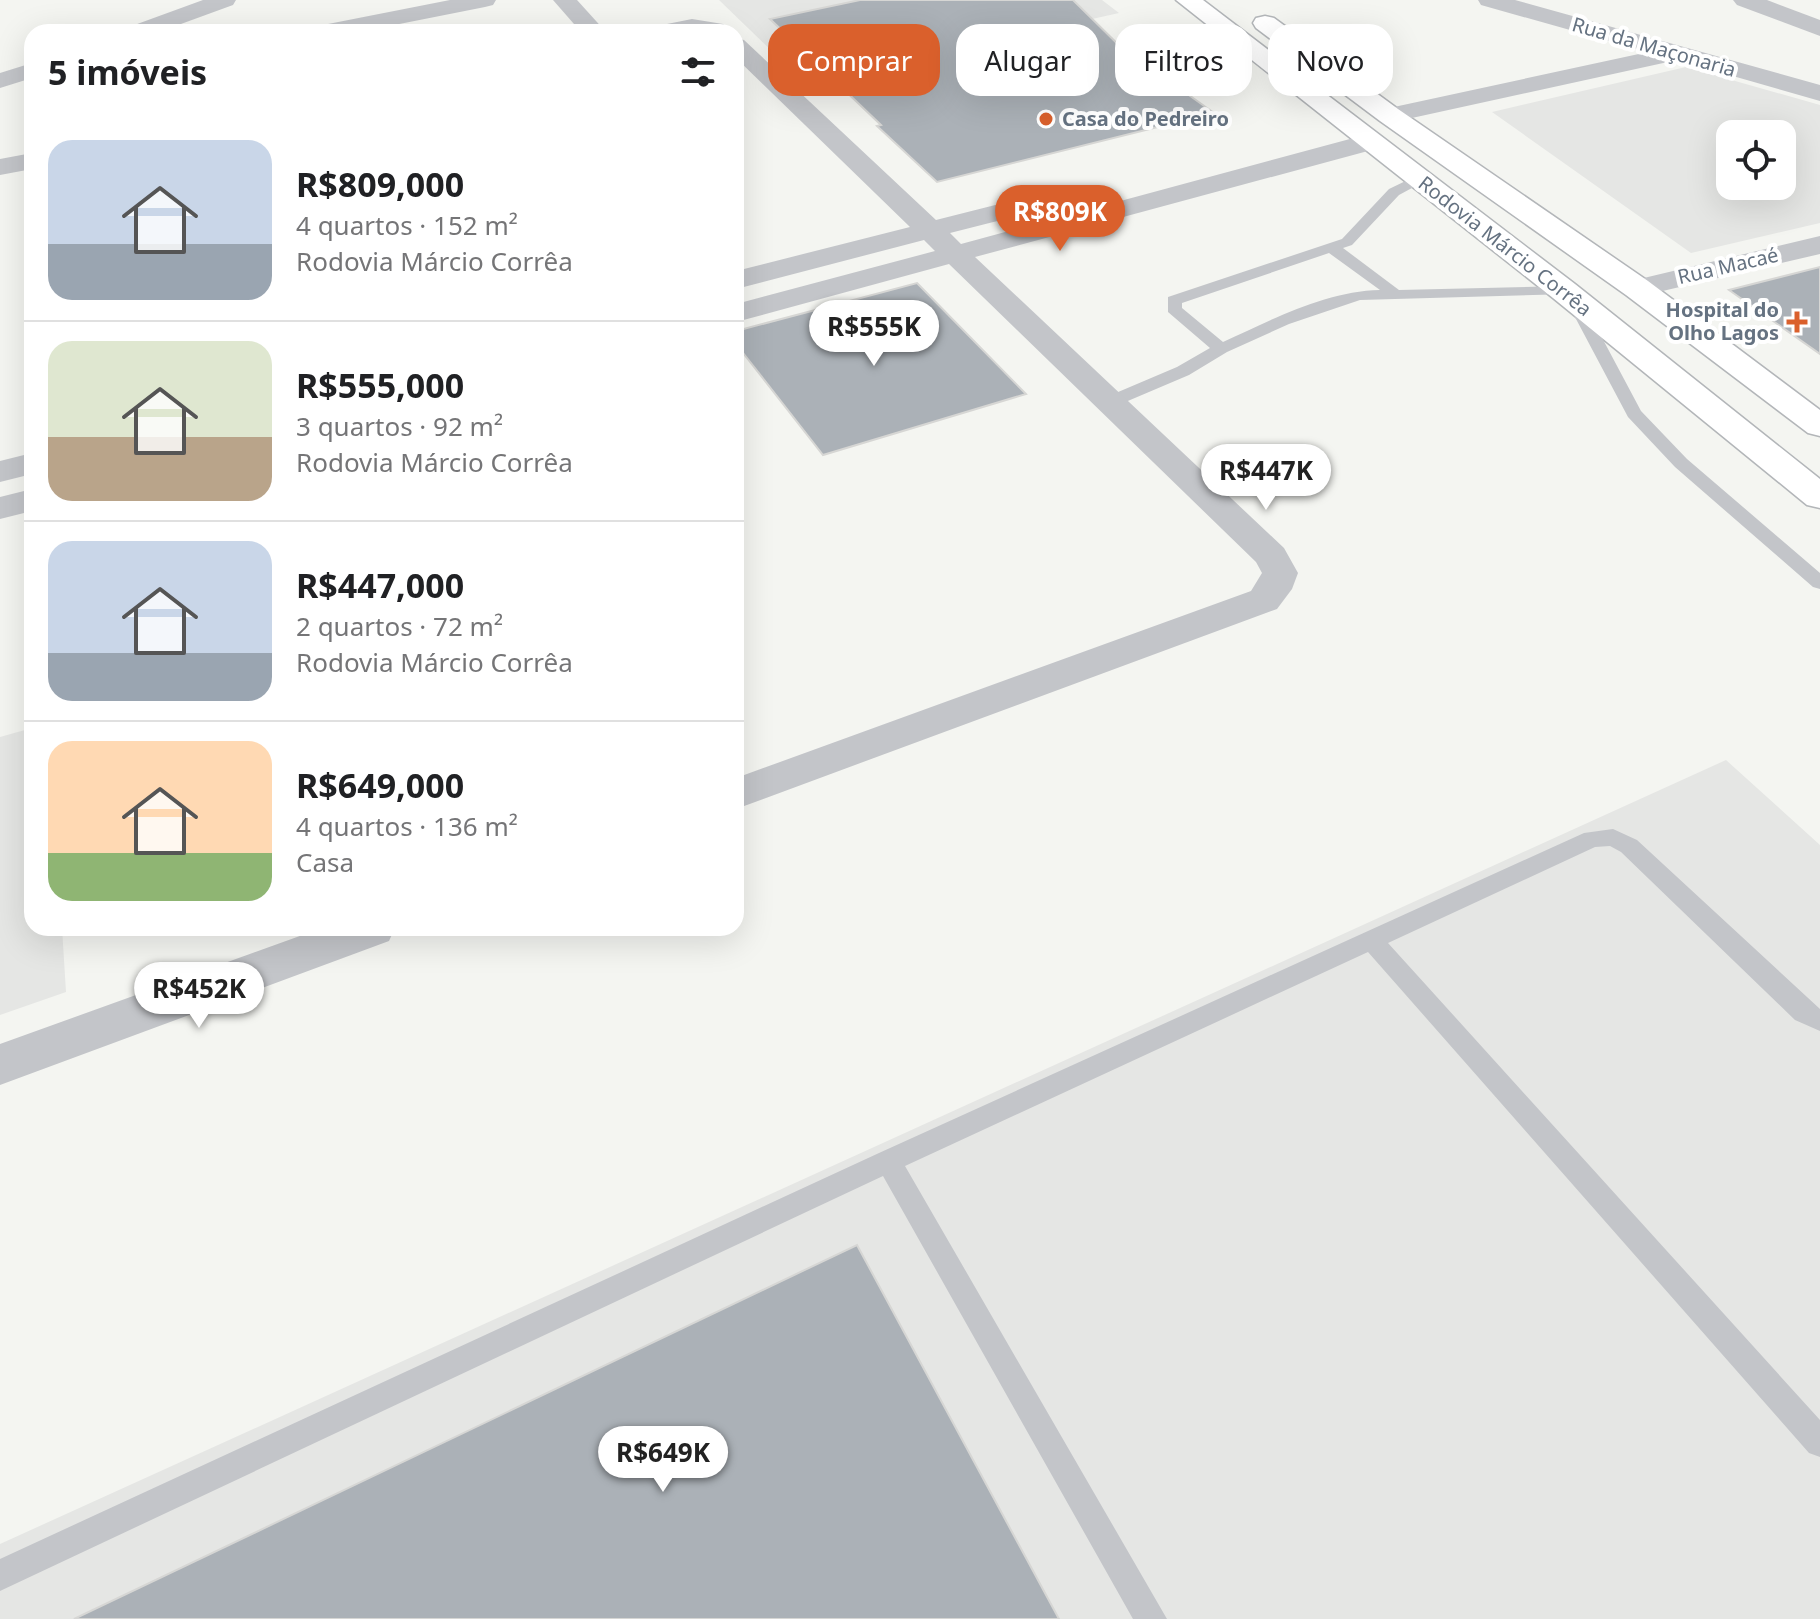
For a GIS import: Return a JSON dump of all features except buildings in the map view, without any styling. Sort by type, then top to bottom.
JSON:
[{"type":"highway","name":"Rodovia Márcio Corrêa","points":[[1188,0],[1568,294],[1820,497]]},
{"type":"highway","name":"Rodovia Márcio Corrêa","points":[[1247,9],[1389,115],[1637,288],[1820,426]]},
{"type":"street","points":[[159,24],[225,0]]},
{"type":"street","points":[[364,24],[485,0]]},
{"type":"street","points":[[564,0],[586,24]]},
{"type":"street","name":"Rua da Maçonaria","points":[[1489,0],[1820,93]]},
{"type":"street","points":[[1745,0],[1820,29]]},
{"type":"street","points":[[744,53],[1271,556],[1280,573],[1274,589],[1264,600],[744,791]]},
{"type":"street","points":[[1389,115],[1674,53]]},
{"type":"street","points":[[1193,162],[1346,123]]},
{"type":"street","points":[[744,311],[1370,142]]},
{"type":"street","points":[[0,167],[24,162]]},
{"type":"street","points":[[744,278],[1070,194]]},
{"type":"street","name":"Rua Macaé","points":[[1637,288],[1820,245]]},
{"type":"street","points":[[0,472],[24,465]]},
{"type":"street","points":[[0,508],[24,502]]},
{"type":"street","points":[[0,1065],[351,936]]},
{"type":"lane","points":[[1221,349],[1174,309],[1174,300],[1347,242],[1394,192],[1418,179]]},
{"type":"lane","points":[[1331,247],[1393,292]]},
{"type":"lane","points":[[1110,402],[1183,371],[1221,349],[1283,321],[1345,300],[1393,292],[1568,294],[1634,413],[1681,463],[1820,583]]},
{"type":"lane","points":[[0,1575],[888,1161],[1592,839],[1613,837],[1629,846],[1804,1013],[1820,1021]]},
{"type":"lane","points":[[1371,940],[1820,1442]]},
{"type":"lane","points":[[888,1161],[1151,1619]]},
{"type":"shaded area","points":[[719,0],[1102,0],[1119,13],[1070,24],[956,24],[956,49],[940,53],[940,24],[768,24],[768,47]]},
{"type":"shaded area","points":[[1686,67],[1820,105],[1820,223],[1691,253],[1492,112]]},
{"type":"shaded area","points":[[24,730],[24,936],[62,936],[66,992],[0,1015],[0,737]]},
{"type":"shaded area","points":[[1726,760],[1820,845],[1820,1619],[0,1619],[0,1544]]},
{"type":"place","name":"Casa do Pedreiro","points":[[1046,119]]},
{"type":"place","name":"Hospital do Olho Lagos","points":[[1797,322]]}]
